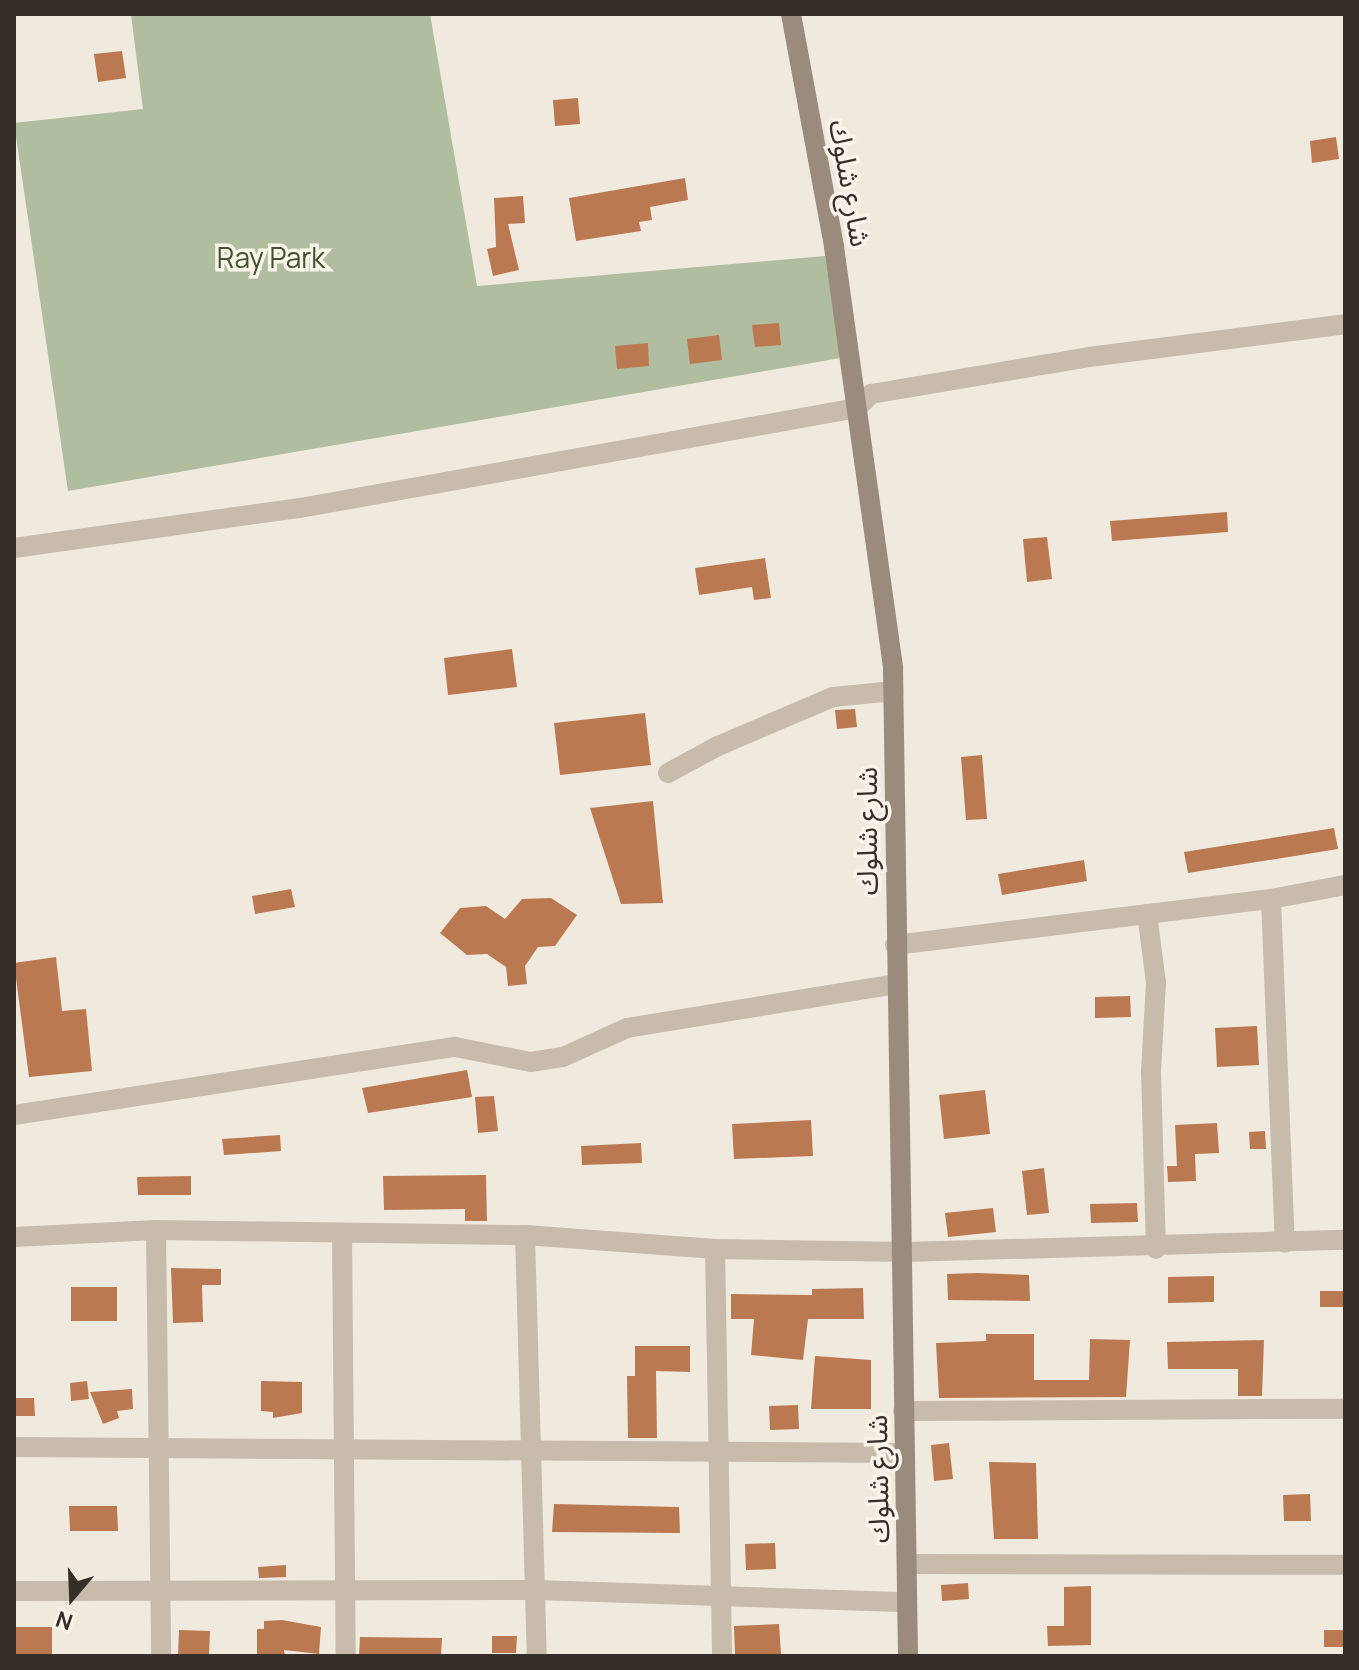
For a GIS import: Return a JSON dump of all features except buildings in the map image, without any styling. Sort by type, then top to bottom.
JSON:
[{"type":"street","name":"شارع شلوك","points":[[791,14],[834,247],[870,476],[894,691],[895,984],[905,1252],[903,1411],[908,1656]]},
{"type":"street","points":[[14,548],[300,508],[857,408],[871,394],[973,376],[1345,324]]},
{"type":"street","points":[[668,773],[718,746],[833,697],[894,691]]},
{"type":"street","points":[[895,945],[1271,899],[1345,885]]},
{"type":"street","points":[[1271,899],[1285,1243]]},
{"type":"street","points":[[1147,914],[1156,982],[1151,1071],[1156,1249]]},
{"type":"street","points":[[14,1115],[455,1047],[511,1060],[563,1057],[627,1028],[895,984]]},
{"type":"street","points":[[14,1237],[156,1230],[525,1235],[715,1249],[905,1252],[1156,1249],[1345,1240]]},
{"type":"street","points":[[156,1230],[161,1656]]},
{"type":"street","points":[[342,1233],[346,1656]]},
{"type":"street","points":[[525,1235],[528,1450],[537,1590],[537,1656]]},
{"type":"street","points":[[715,1249],[716,1451],[722,1656]]},
{"type":"street","points":[[903,1411],[1345,1409]]},
{"type":"street","points":[[14,1447],[905,1453]]},
{"type":"street","points":[[907,1564],[1345,1565]]},
{"type":"street","points":[[14,1591],[537,1590],[907,1602]]},
{"type":"green space","name":"Ray Park","points":[[131,14],[430,14],[477,286],[825,256],[841,358],[68,491],[14,123],[143,109]]}]
